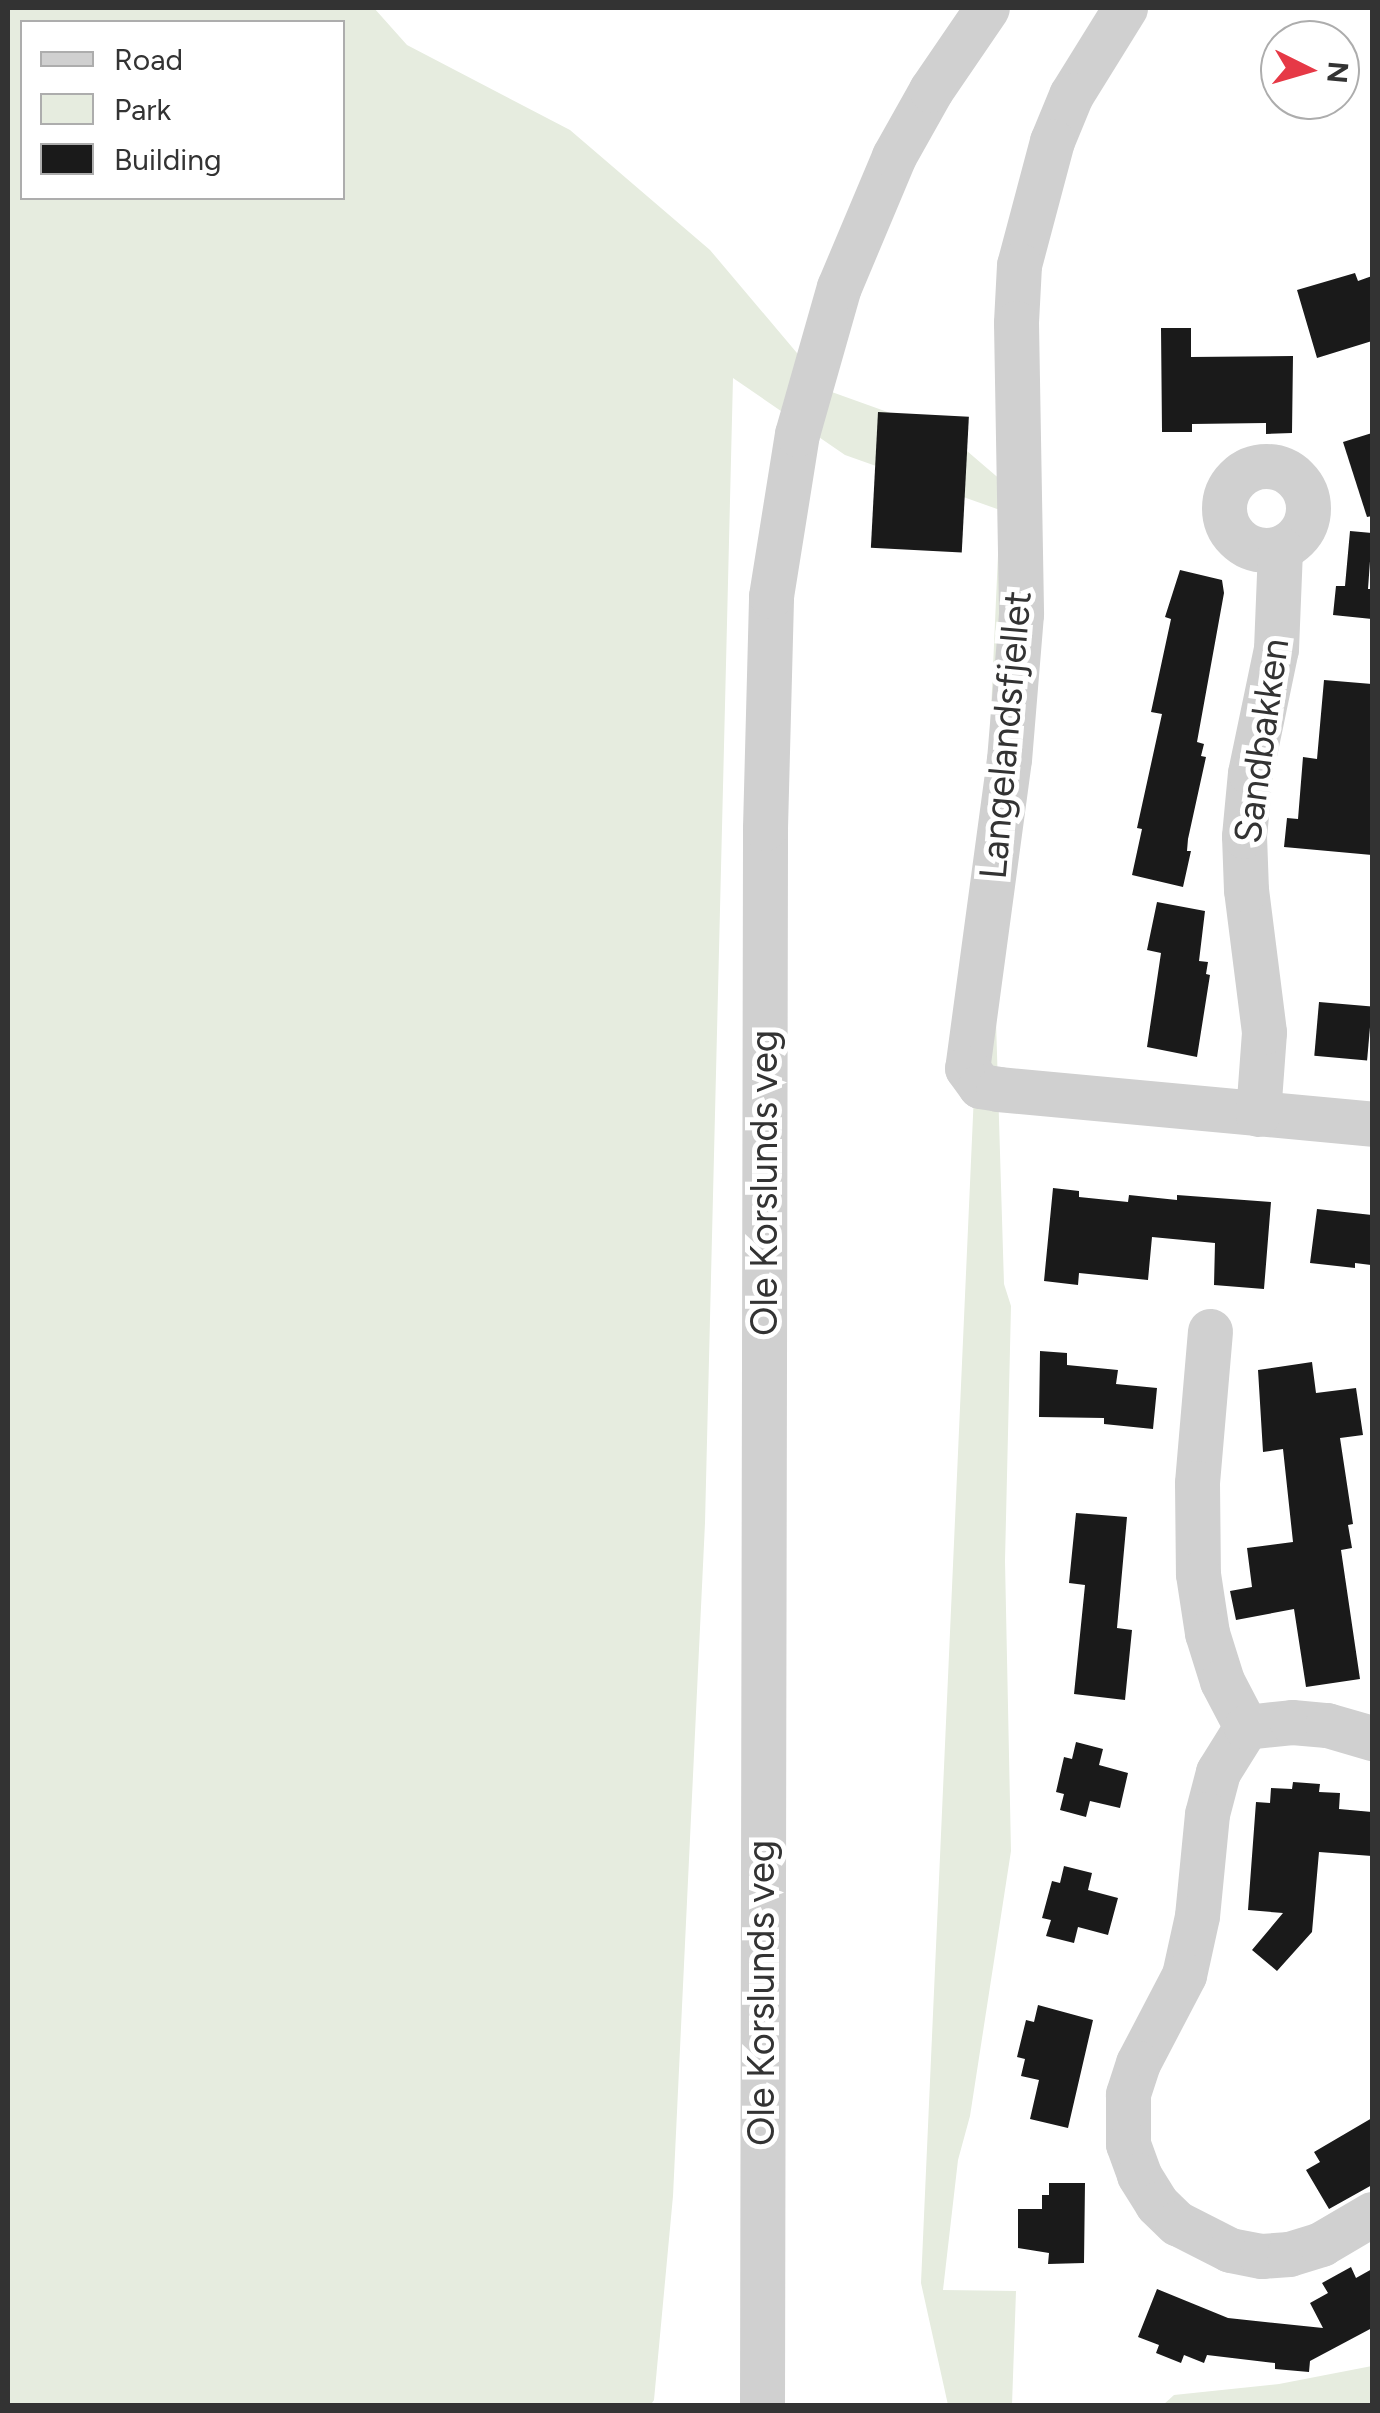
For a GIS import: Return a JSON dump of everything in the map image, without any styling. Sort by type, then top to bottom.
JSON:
[{"type":"street","name":"Ole Korslunds veg","points":[[762,2406],[765,848],[771,596],[797,434],[839,287],[894,156],[931,90],[987,8]]},
{"type":"street","name":"Langelandsfjellet","points":[[1126,8],[1080,80],[1058,126],[1036,190],[1020,265],[1016,323],[1020,614],[1009,758],[967,1068],[980,1086],[998,1089],[1372,1124]]},
{"type":"street","name":"Sandbakken","points":[[1258,1114],[1264,1032],[1246,890],[1244,836],[1250,772],[1276,649],[1280,548]]},
{"type":"street","points":[[1210,1331],[1197,1483],[1198,1574],[1207,1633],[1222,1681],[1246,1726]]},
{"type":"street","points":[[1246,1726],[1292,1722],[1327,1725],[1372,1738]]},
{"type":"street","points":[[1246,1726],[1218,1772],[1207,1814],[1197,1916],[1187,1960],[1128,2094],[1128,2144],[1139,2175],[1157,2204],[1177,2223],[1230,2250],[1260,2256],[1289,2254],[1321,2244],[1372,2214]]},
{"type":"green space","points":[[8,8],[374,8],[407,45],[570,130],[710,250],[829,391],[946,433],[1023,499],[992,889],[1004,1284],[1011,1306],[1005,1561],[1011,1851],[970,2116],[958,2160],[943,2290],[1016,2291],[1012,2405],[948,2405],[921,2283],[1000,510],[845,455],[733,378],[705,1523],[673,2196],[654,2400],[650,2406],[8,2406]]},
{"type":"green space","points":[[1372,2366],[1372,2405],[1163,2405],[1174,2395],[1279,2384]]},
{"type":"building","points":[[1355,273],[1358,281],[1372,276],[1372,341],[1317,358],[1297,290]]},
{"type":"building","points":[[1161,328],[1191,328],[1191,357],[1293,356],[1292,433],[1266,434],[1266,423],[1192,424],[1192,432],[1162,432]]},
{"type":"building","points":[[878,412],[969,417],[962,553],[871,548]]},
{"type":"building","points":[[1372,433],[1372,516],[1367,517],[1343,442]]},
{"type":"building","points":[[1350,531],[1372,533],[1368,589],[1372,589],[1372,619],[1333,615],[1336,586],[1345,586]]},
{"type":"building","points":[[1180,570],[1222,580],[1224,593],[1197,742],[1204,744],[1201,756],[1206,757],[1188,839],[1187,851],[1191,851],[1183,887],[1132,875],[1142,829],[1137,828],[1162,714],[1151,712],[1171,619],[1165,617]]},
{"type":"building","points":[[1324,680],[1372,684],[1372,855],[1284,847],[1287,818],[1298,819],[1303,757],[1317,759]]},
{"type":"building","points":[[1157,902],[1205,911],[1199,961],[1208,962],[1206,974],[1210,975],[1197,1057],[1147,1047],[1161,953],[1147,950]]},
{"type":"building","points":[[1319,1002],[1372,1007],[1367,1060],[1314,1056]]},
{"type":"building","points":[[1053,1188],[1079,1191],[1079,1197],[1128,1202],[1129,1195],[1177,1200],[1177,1195],[1271,1202],[1264,1289],[1214,1285],[1215,1243],[1152,1237],[1148,1280],[1079,1273],[1078,1285],[1044,1281]]},
{"type":"building","points":[[1317,1209],[1372,1215],[1371,1265],[1355,1263],[1355,1268],[1310,1263]]},
{"type":"building","points":[[1040,1351],[1067,1353],[1067,1365],[1118,1370],[1116,1384],[1157,1388],[1153,1429],[1104,1424],[1104,1418],[1039,1417]]},
{"type":"building","points":[[1312,1362],[1316,1393],[1356,1388],[1363,1435],[1340,1438],[1353,1524],[1348,1525],[1352,1548],[1341,1550],[1360,1679],[1306,1687],[1294,1609],[1236,1620],[1230,1591],[1252,1587],[1247,1548],[1293,1542],[1283,1449],[1263,1452],[1258,1370]]},
{"type":"building","points":[[1076,1513],[1127,1517],[1117,1628],[1132,1630],[1125,1700],[1074,1694],[1085,1585],[1069,1583]]},
{"type":"building","points":[[1076,1742],[1103,1749],[1099,1765],[1128,1773],[1120,1808],[1090,1801],[1086,1817],[1060,1810],[1064,1794],[1056,1792],[1064,1757],[1072,1759]]},
{"type":"building","points":[[1293,1782],[1320,1784],[1319,1792],[1340,1793],[1339,1809],[1372,1812],[1372,1856],[1319,1852],[1312,1932],[1277,1971],[1252,1950],[1283,1913],[1248,1910],[1256,1802],[1270,1803],[1271,1788],[1292,1789]]},
{"type":"building","points":[[1064,1866],[1092,1873],[1088,1890],[1118,1898],[1108,1935],[1078,1927],[1074,1943],[1046,1936],[1051,1920],[1042,1918],[1052,1881],[1060,1883]]},
{"type":"building","points":[[1038,2005],[1093,2020],[1068,2128],[1030,2119],[1039,2080],[1021,2076],[1025,2059],[1017,2057],[1026,2020],[1034,2022]]},
{"type":"building","points":[[1372,2118],[1372,2185],[1329,2209],[1306,2170],[1320,2162],[1314,2152]]},
{"type":"building","points":[[1049,2183],[1085,2183],[1084,2263],[1048,2264],[1049,2253],[1018,2248],[1018,2209],[1042,2209],[1042,2195],[1049,2195]]},
{"type":"building","points":[[1351,2267],[1356,2278],[1372,2269],[1372,2328],[1310,2361],[1309,2372],[1275,2369],[1275,2363],[1207,2355],[1204,2363],[1184,2355],[1181,2363],[1156,2353],[1159,2345],[1138,2337],[1157,2289],[1228,2318],[1323,2328],[1310,2303],[1328,2293],[1322,2283]]}]
